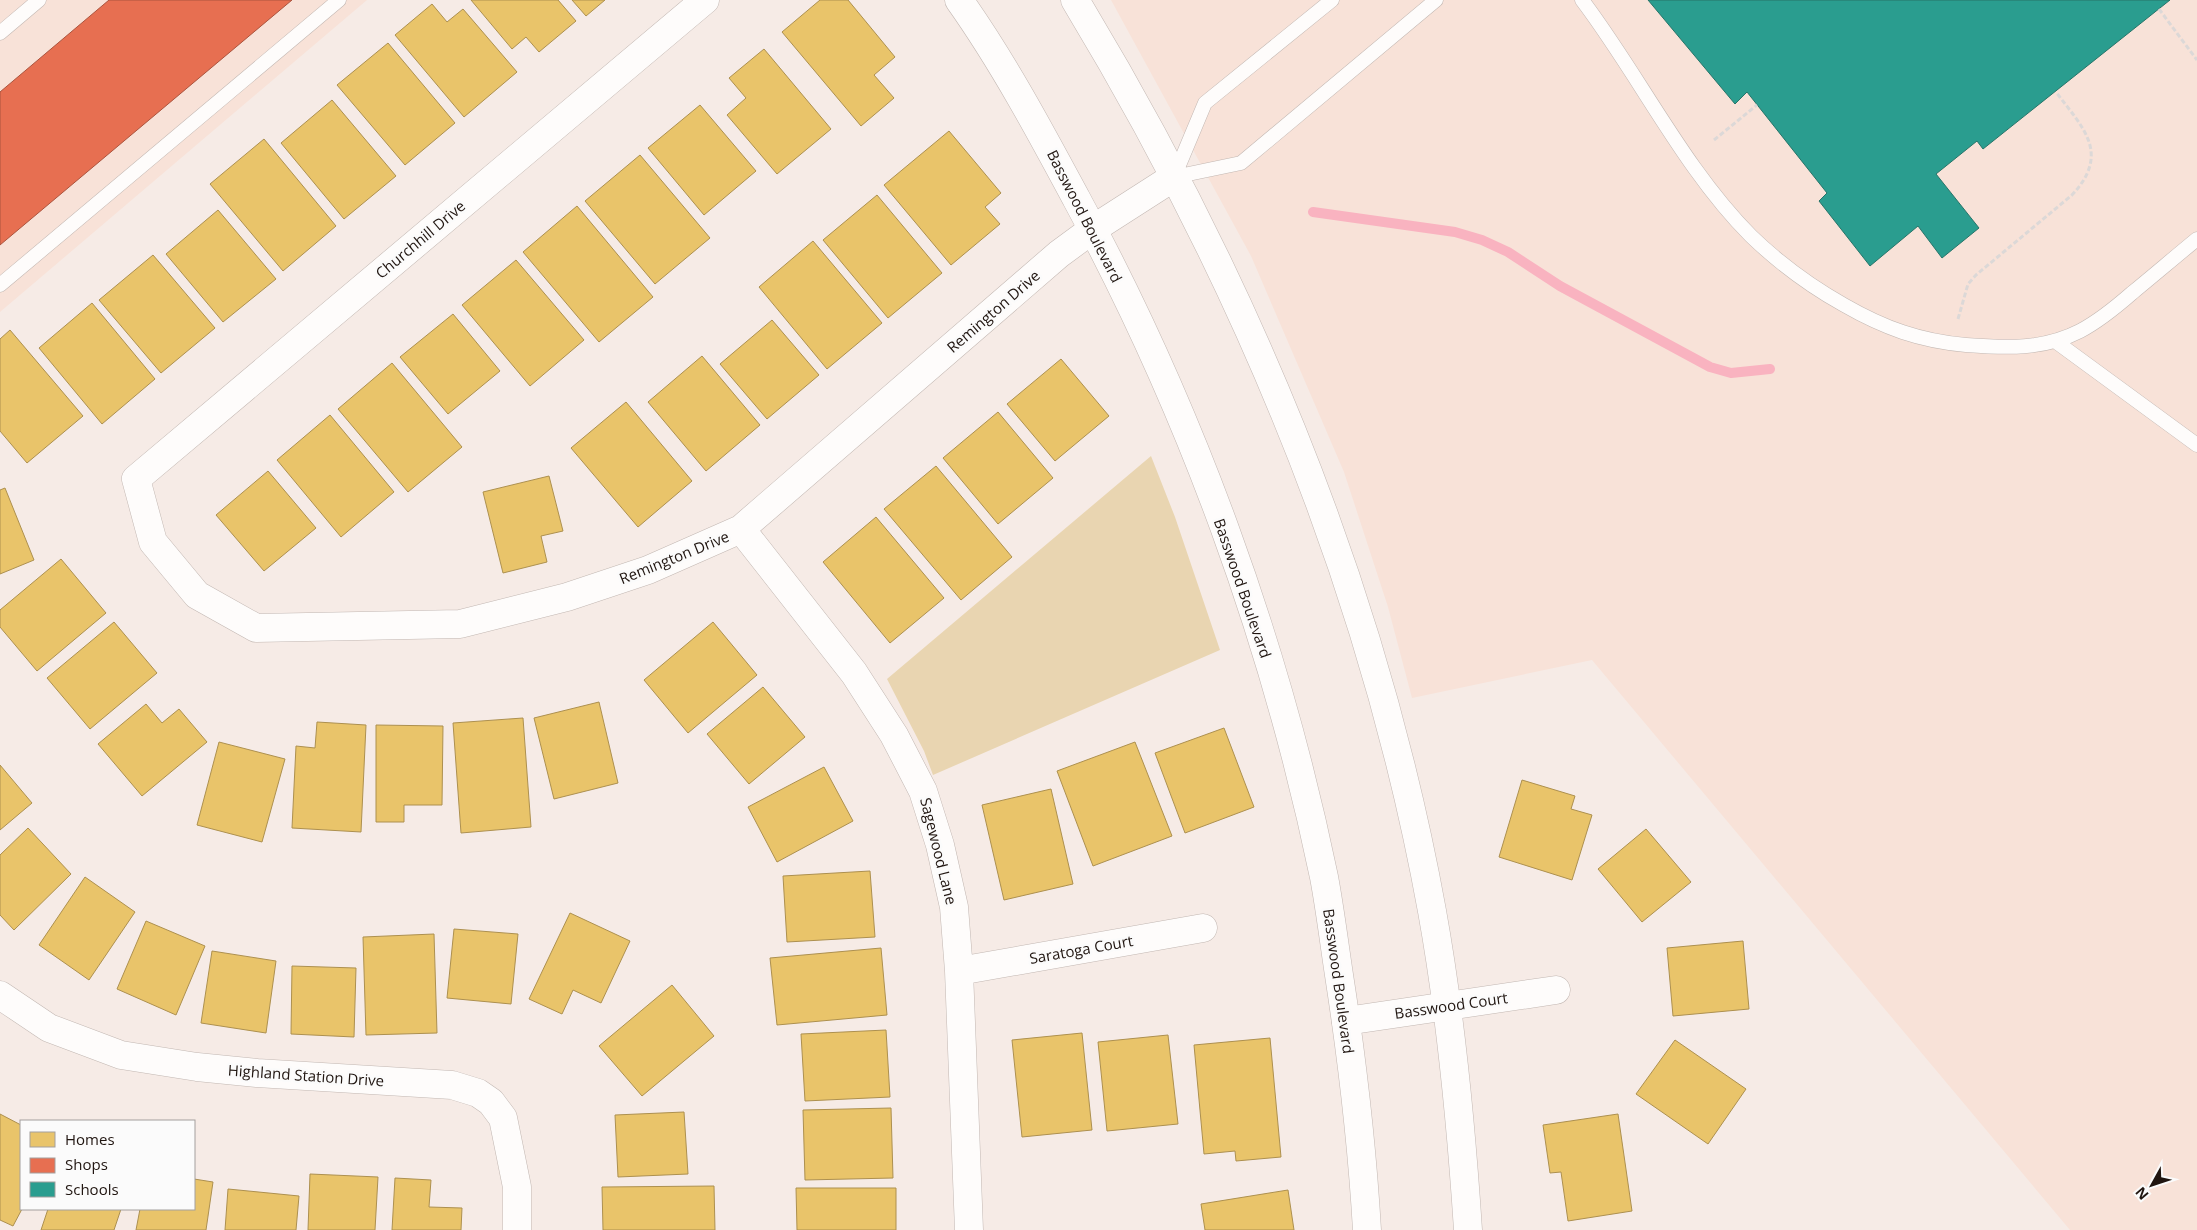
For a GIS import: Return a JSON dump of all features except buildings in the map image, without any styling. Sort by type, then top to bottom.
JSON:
[{"type":"street","name":"Churchhill Drive","points":[[136,479],[705,0]]},
{"type":"street","name":"Basswood Boulevard","points":[[959,0],[1037,126],[1093,229],[1159,365],[1200,464],[1264,645],[1306,802],[1324,880],[1346,1021],[1367,1230]]},
{"type":"street","points":[[1075,0],[1127,85],[1202,228],[1259,349],[1309,471],[1349,583],[1385,703],[1432,912],[1461,1126],[1468,1230]]},
{"type":"street","name":"Remington Drive","points":[[136,479],[153,542],[197,594],[256,628],[460,624],[567,597],[648,570],[741,529],[1056,256],[1093,229],[1174,177]]},
{"type":"street","name":"Sagewood Lane","points":[[741,529],[854,673],[894,735],[923,791],[940,845],[954,907],[959,970],[969,1230]]},
{"type":"street","name":"Saratoga Court","points":[[959,970],[1203,928]]},
{"type":"street","name":"Basswood Court","points":[[1346,1021],[1556,990]]},
{"type":"street","name":"Highland Station Drive","points":[[0,995],[48,1028],[120,1055],[197,1067],[257,1073],[452,1085],[478,1093],[491,1102],[503,1118],[518,1187],[517,1230]]},
{"type":"lane","points":[[0,33],[39,0]]},
{"type":"lane","points":[[0,285],[339,0]]},
{"type":"lane","points":[[1174,177],[1205,103],[1332,0]]},
{"type":"lane","points":[[1174,177],[1241,163],[1436,0]]},
{"type":"lane","points":[[1582,0],[1631,70],[1692,164],[1750,235],[1782,264],[1815,289],[1886,327],[1922,339],[1999,348],[2025,348],[2056,341],[2080,331],[2106,315],[2197,239]]},
{"type":"lane","points":[[2056,341],[2197,445]]},
{"type":"path","points":[[2159,9],[2197,60]]},
{"type":"path","points":[[1958,324],[1959,313],[1968,284],[1976,275],[2072,195],[2082,185],[2088,174],[2092,147],[2087,133],[2056,92]]},
{"type":"path","points":[[1714,140],[1757,105]]},
{"type":"shaded area","points":[[0,0],[367,0],[0,312]]},
{"type":"shaded area","points":[[1111,0],[2197,0],[2197,1230],[2070,1230],[1592,660],[1412,698],[1388,607],[1344,472],[1251,256]]},
{"type":"shaded area","points":[[1151,456],[1175,517],[1220,650],[933,775],[924,751],[887,679]]},
{"type":"waterway","points":[[1313,212],[1455,232],[1482,240],[1508,252],[1560,286],[1710,367],[1731,373],[1770,369]]}]
